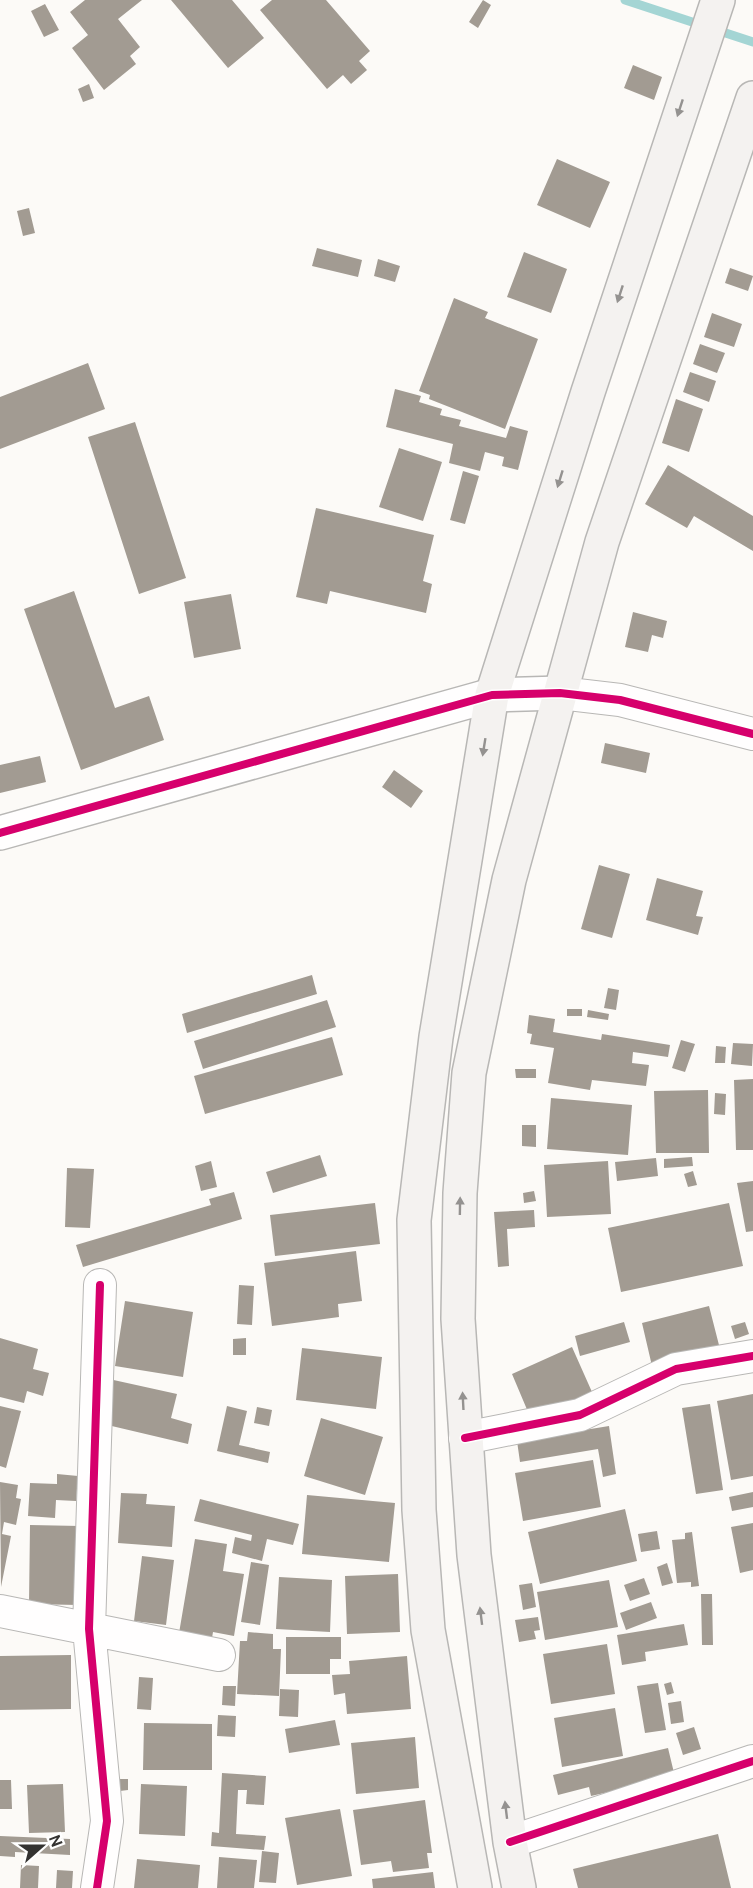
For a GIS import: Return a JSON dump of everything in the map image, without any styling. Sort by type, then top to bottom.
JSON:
[{"type":"main road","points":[[475,1888],[429,1630],[419,1510],[414,1220],[436,1037],[492,695],[718,0]]},
{"type":"main road","points":[[519,1888],[510,1842],[474,1555],[465,1438],[458,1319],[460,1193],[468,1073],[509,880],[602,542],[753,98]]},
{"type":"street","points":[[0,833],[492,695],[560,693],[620,700],[753,734]]},
{"type":"street","points":[[97,1888],[107,1821],[90,1629],[100,1285]]},
{"type":"street","points":[[465,1438],[580,1415],[676,1369],[753,1356]]},
{"type":"street","points":[[0,1611],[219,1655]]},
{"type":"street","points":[[510,1842],[753,1761]]},
{"type":"building","points":[[85,0],[142,0],[118,19],[140,47],[130,56],[136,64],[104,90],[72,48],[88,35],[70,12]]},
{"type":"building","points":[[171,0],[232,0],[264,38],[228,68]]},
{"type":"building","points":[[272,0],[326,0],[370,51],[359,61],[367,70],[351,84],[343,75],[327,89],[260,10]]},
{"type":"building","points":[[483,0],[491,5],[478,28],[469,22]]},
{"type":"building","points":[[45,4],[59,30],[44,37],[31,11]]},
{"type":"building","points":[[633,65],[662,77],[654,100],[624,88]]},
{"type":"building","points":[[89,84],[94,98],[83,102],[78,89]]},
{"type":"building","points":[[557,159],[610,182],[590,228],[537,205]]},
{"type":"building","points":[[29,208],[35,233],[23,236],[17,211]]},
{"type":"building","points":[[317,248],[362,260],[358,277],[312,266]]},
{"type":"building","points":[[524,252],[567,269],[551,313],[507,297]]},
{"type":"building","points":[[378,259],[400,266],[395,282],[374,276]]},
{"type":"building","points":[[730,268],[753,276],[748,291],[725,283]]},
{"type":"building","points":[[454,298],[488,312],[485,318],[538,339],[505,429],[429,399],[430,395],[419,391]]},
{"type":"building","points":[[712,313],[742,324],[734,347],[704,337]]},
{"type":"building","points":[[700,344],[725,353],[717,373],[693,364]]},
{"type":"building","points":[[88,363],[105,409],[0,449],[0,397]]},
{"type":"building","points":[[690,372],[716,381],[709,402],[683,392]]},
{"type":"building","points":[[395,389],[421,396],[419,402],[442,409],[440,415],[461,420],[459,426],[506,438],[510,426],[528,431],[518,470],[502,466],[504,457],[485,452],[480,471],[449,463],[453,444],[386,427]]},
{"type":"building","points":[[676,399],[703,409],[689,452],[662,443]]},
{"type":"building","points":[[135,422],[186,578],[139,594],[88,437]]},
{"type":"building","points":[[399,448],[442,462],[423,521],[379,507]]},
{"type":"building","points":[[668,465],[753,516],[753,551],[694,516],[687,528],[645,504]]},
{"type":"building","points":[[463,471],[479,476],[465,524],[450,520]]},
{"type":"building","points":[[316,508],[434,535],[423,581],[432,584],[426,613],[330,591],[327,604],[296,597]]},
{"type":"building","points":[[74,591],[115,708],[149,696],[164,740],[81,770],[24,609]]},
{"type":"building","points":[[231,594],[241,649],[194,658],[184,602]]},
{"type":"building","points":[[633,612],[667,621],[663,638],[652,635],[648,652],[625,647]]},
{"type":"building","points":[[605,743],[650,753],[646,773],[601,763]]},
{"type":"building","points":[[40,756],[46,782],[0,793],[0,765]]},
{"type":"building","points":[[394,770],[423,791],[411,808],[382,787]]},
{"type":"building","points":[[599,865],[630,874],[612,938],[581,929]]},
{"type":"building","points":[[657,878],[703,891],[696,916],[703,917],[698,935],[646,920]]},
{"type":"building","points":[[312,975],[317,994],[187,1033],[182,1014]]},
{"type":"building","points":[[608,988],[619,990],[616,1010],[604,1008]]},
{"type":"building","points":[[327,1000],[336,1027],[203,1069],[194,1041]]},
{"type":"building","points":[[567,1009],[582,1009],[582,1016],[567,1016]]},
{"type":"building","points":[[588,1010],[609,1014],[608,1020],[587,1017]]},
{"type":"building","points":[[529,1015],[555,1019],[553,1032],[601,1040],[602,1034],[670,1045],[668,1057],[633,1052],[632,1063],[649,1065],[646,1086],[592,1080],[590,1090],[548,1083],[554,1048],[530,1044],[532,1034],[527,1033]]},
{"type":"building","points":[[332,1037],[343,1075],[205,1114],[194,1076]]},
{"type":"building","points":[[681,1040],[695,1044],[685,1072],[672,1068]]},
{"type":"building","points":[[733,1043],[753,1044],[752,1066],[731,1064]]},
{"type":"building","points":[[716,1046],[726,1047],[725,1063],[715,1063]]},
{"type":"building","points":[[515,1069],[536,1069],[536,1078],[516,1078]]},
{"type":"building","points":[[753,1079],[753,1150],[736,1150],[734,1080]]},
{"type":"building","points":[[708,1090],[709,1153],[656,1153],[654,1091]]},
{"type":"building","points":[[715,1093],[726,1094],[725,1115],[714,1114]]},
{"type":"building","points":[[551,1098],[632,1105],[628,1155],[547,1149]]},
{"type":"building","points":[[522,1125],[536,1125],[536,1147],[522,1146]]},
{"type":"building","points":[[320,1155],[327,1176],[273,1193],[266,1172]]},
{"type":"building","points":[[692,1157],[693,1166],[664,1168],[664,1159]]},
{"type":"building","points":[[656,1158],[658,1176],[617,1181],[615,1162]]},
{"type":"building","points":[[211,1161],[217,1187],[201,1191],[195,1166]]},
{"type":"building","points":[[608,1161],[611,1214],[547,1217],[544,1165]]},
{"type":"building","points":[[67,1168],[94,1169],[90,1228],[65,1227]]},
{"type":"building","points":[[693,1171],[697,1185],[688,1187],[684,1174]]},
{"type":"building","points":[[753,1181],[753,1231],[746,1232],[737,1183]]},
{"type":"building","points":[[534,1191],[536,1201],[524,1203],[523,1193]]},
{"type":"building","points":[[234,1192],[242,1219],[83,1267],[76,1245],[211,1205],[209,1199]]},
{"type":"building","points":[[375,1203],[380,1244],[275,1256],[270,1215]]},
{"type":"building","points":[[729,1203],[743,1266],[621,1292],[608,1228]]},
{"type":"building","points":[[534,1210],[535,1227],[507,1229],[509,1266],[498,1267],[494,1212]]},
{"type":"building","points":[[356,1251],[362,1301],[338,1304],[339,1317],[272,1326],[264,1263]]},
{"type":"building","points":[[239,1285],[254,1286],[252,1325],[237,1324]]},
{"type":"building","points":[[125,1301],[193,1312],[183,1377],[115,1366]]},
{"type":"building","points":[[709,1306],[720,1349],[652,1366],[642,1323]]},
{"type":"building","points":[[624,1322],[630,1342],[580,1356],[575,1336]]},
{"type":"building","points":[[745,1322],[749,1334],[735,1339],[731,1326]]},
{"type":"building","points":[[0,1338],[38,1349],[33,1369],[49,1373],[43,1396],[27,1391],[24,1403],[0,1397]]},
{"type":"building","points":[[246,1338],[246,1355],[233,1355],[233,1339]]},
{"type":"building","points":[[572,1347],[592,1392],[531,1419],[512,1374]]},
{"type":"building","points":[[302,1348],[382,1357],[376,1409],[296,1400]]},
{"type":"building","points":[[109,1379],[177,1394],[171,1418],[192,1424],[188,1444],[99,1423]]},
{"type":"building","points":[[753,1394],[753,1476],[731,1480],[717,1401]]},
{"type":"building","points":[[710,1404],[723,1490],[696,1494],[682,1408]]},
{"type":"building","points":[[0,1406],[21,1411],[6,1468],[0,1466]]},
{"type":"building","points":[[227,1406],[247,1411],[239,1445],[270,1452],[268,1463],[217,1451]]},
{"type":"building","points":[[257,1407],[272,1410],[269,1426],[254,1423]]},
{"type":"building","points":[[321,1418],[383,1437],[365,1495],[304,1476]]},
{"type":"building","points":[[609,1426],[616,1474],[603,1477],[598,1449],[520,1462],[517,1441]]},
{"type":"building","points":[[593,1460],[601,1507],[523,1521],[515,1473]]},
{"type":"building","points":[[57,1474],[78,1476],[76,1501],[56,1500],[55,1518],[28,1516],[30,1483],[57,1484]]},
{"type":"building","points":[[0,1482],[18,1485],[16,1498],[21,1499],[16,1525],[4,1522],[2,1534],[11,1536],[1,1587]]},
{"type":"building","points":[[753,1492],[753,1507],[732,1511],[729,1497]]},
{"type":"building","points":[[121,1493],[147,1494],[146,1504],[175,1506],[172,1547],[118,1543]]},
{"type":"building","points":[[307,1495],[395,1503],[389,1562],[302,1554]]},
{"type":"building","points":[[200,1499],[299,1524],[293,1545],[267,1539],[262,1561],[232,1553],[235,1537],[251,1541],[252,1535],[194,1521]]},
{"type":"building","points":[[625,1509],[637,1561],[540,1584],[528,1532]]},
{"type":"building","points":[[753,1523],[753,1570],[740,1573],[731,1527]]},
{"type":"building","points":[[30,1525],[80,1526],[78,1605],[29,1604]]},
{"type":"building","points":[[657,1531],[660,1549],[641,1552],[638,1534]]},
{"type":"building","points":[[692,1532],[699,1586],[691,1587],[691,1582],[677,1583],[672,1540],[685,1539],[685,1533]]},
{"type":"building","points":[[195,1539],[227,1544],[223,1571],[244,1574],[234,1636],[213,1632],[211,1644],[178,1639]]},
{"type":"building","points":[[142,1556],[174,1560],[166,1625],[134,1621]]},
{"type":"building","points":[[251,1562],[269,1565],[260,1625],[241,1622]]},
{"type":"building","points":[[667,1563],[673,1583],[662,1586],[657,1567]]},
{"type":"building","points":[[398,1574],[400,1632],[347,1634],[345,1576]]},
{"type":"building","points":[[279,1577],[332,1580],[330,1632],[276,1629]]},
{"type":"building","points":[[644,1578],[650,1594],[630,1601],[624,1585]]},
{"type":"building","points":[[609,1580],[618,1627],[545,1640],[537,1592]]},
{"type":"building","points":[[532,1583],[536,1607],[523,1610],[519,1585]]},
{"type":"building","points":[[701,1594],[712,1594],[713,1645],[702,1645]]},
{"type":"building","points":[[651,1602],[657,1618],[626,1630],[620,1613]]},
{"type":"building","points":[[538,1617],[540,1630],[534,1631],[536,1639],[519,1642],[515,1620]]},
{"type":"building","points":[[684,1624],[688,1645],[645,1652],[646,1661],[622,1665],[617,1635]]},
{"type":"building","points":[[248,1632],[273,1634],[273,1649],[281,1649],[279,1696],[237,1694],[240,1641],[247,1641]]},
{"type":"building","points":[[286,1637],[341,1637],[341,1659],[330,1659],[330,1674],[286,1674]]},
{"type":"building","points":[[607,1644],[615,1694],[551,1704],[543,1654]]},
{"type":"building","points":[[71,1655],[71,1709],[0,1710],[0,1656]]},
{"type":"building","points":[[407,1656],[411,1709],[347,1714],[345,1693],[334,1695],[332,1675],[350,1674],[349,1661]]},
{"type":"building","points":[[139,1677],[153,1678],[151,1710],[137,1709]]},
{"type":"building","points":[[671,1682],[674,1693],[667,1695],[664,1684]]},
{"type":"building","points":[[658,1683],[666,1730],[645,1733],[637,1686]]},
{"type":"building","points":[[223,1686],[236,1686],[235,1706],[222,1705]]},
{"type":"building","points":[[280,1689],[299,1690],[298,1717],[279,1716]]},
{"type":"building","points":[[681,1701],[684,1722],[671,1724],[668,1703]]},
{"type":"building","points":[[615,1708],[623,1756],[562,1767],[554,1718]]},
{"type":"building","points":[[218,1715],[236,1716],[235,1737],[217,1736]]},
{"type":"building","points":[[335,1720],[340,1745],[289,1753],[285,1729]]},
{"type":"building","points":[[144,1723],[212,1724],[212,1770],[143,1770]]},
{"type":"building","points":[[694,1727],[701,1749],[683,1755],[676,1733]]},
{"type":"building","points":[[415,1737],[419,1788],[356,1794],[351,1743]]},
{"type":"building","points":[[668,1748],[675,1777],[591,1796],[589,1787],[558,1795],[553,1775]]},
{"type":"building","points":[[222,1773],[266,1776],[264,1805],[246,1804],[247,1790],[238,1790],[236,1834],[266,1836],[264,1850],[211,1846],[212,1832],[219,1833]]},
{"type":"building","points":[[120,1779],[128,1779],[128,1790],[120,1791]]},
{"type":"building","points":[[0,1780],[11,1780],[12,1809],[0,1809]]},
{"type":"building","points":[[63,1784],[65,1832],[29,1833],[27,1785]]},
{"type":"building","points":[[141,1784],[187,1786],[185,1836],[139,1834]]},
{"type":"building","points":[[425,1800],[432,1853],[427,1853],[429,1868],[393,1872],[391,1861],[361,1865],[353,1810]]},
{"type":"building","points":[[340,1809],[352,1876],[297,1885],[285,1818]]},
{"type":"building","points":[[718,1834],[731,1888],[578,1888],[573,1869]]},
{"type":"building","points":[[0,1836],[70,1839],[70,1855],[15,1852],[15,1857],[0,1856]]},
{"type":"building","points":[[262,1851],[279,1853],[276,1883],[259,1882]]},
{"type":"building","points":[[219,1857],[257,1860],[254,1888],[217,1888]]},
{"type":"building","points":[[137,1859],[200,1865],[198,1888],[134,1888]]},
{"type":"building","points":[[21,1865],[39,1866],[38,1888],[20,1888]]},
{"type":"building","points":[[57,1870],[73,1871],[72,1888],[56,1888]]},
{"type":"building","points":[[433,1872],[435,1888],[373,1888],[372,1879]]},
{"type":"waterway","points":[[625,0],[753,42]]},
{"type":"cycle path","points":[[0,833],[492,695],[560,693],[620,700],[753,734]]},
{"type":"cycle path","points":[[97,1888],[107,1821],[89,1629],[100,1285]]},
{"type":"cycle path","points":[[465,1438],[580,1415],[676,1369],[753,1356]]},
{"type":"cycle path","points":[[510,1842],[753,1761]]}]
